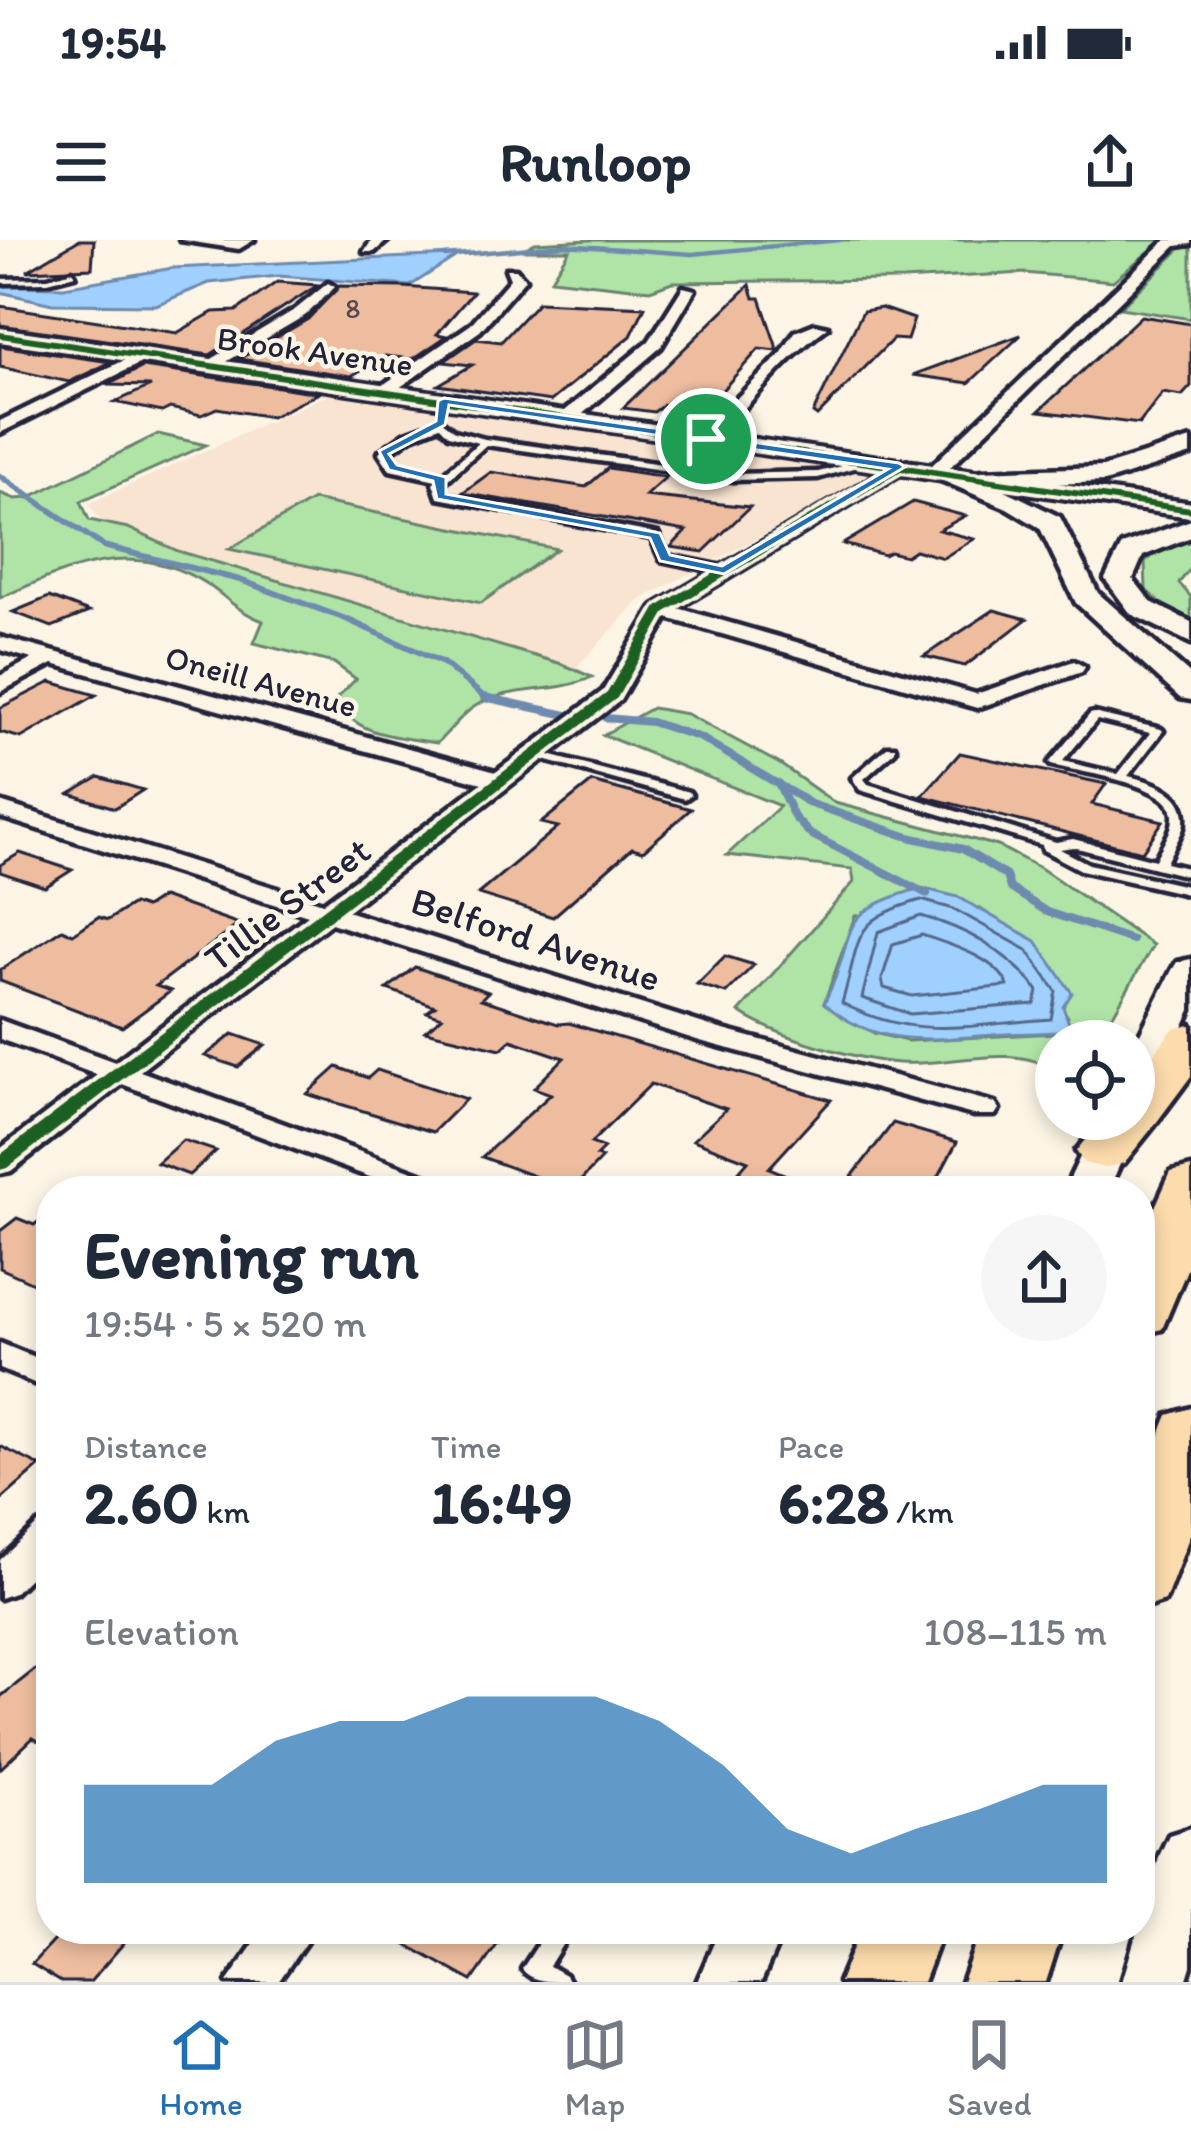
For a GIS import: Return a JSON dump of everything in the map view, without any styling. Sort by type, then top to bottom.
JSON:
[{"type":"highway","points":[[1155,1087],[1191,1040]]},
{"type":"highway","points":[[1155,1276],[1191,1184]]},
{"type":"highway","points":[[1155,1538],[1191,1431]]},
{"type":"highway","points":[[881,1982],[896,1944]]},
{"type":"highway","points":[[1004,1982],[1017,1944]]},
{"type":"main road","points":[[978,478],[1105,474],[1191,446]]},
{"type":"main road","points":[[935,472],[1016,502],[1051,523],[1087,597],[1191,692]]},
{"type":"main road","points":[[1191,528],[1138,547],[1124,561],[1119,579],[1141,608],[1191,634]]},
{"type":"main road","points":[[1155,1044],[1191,970]]},
{"type":"main road","points":[[1154,1982],[1190,1865]]},
{"type":"main road","points":[[728,1982],[745,1944]]},
{"type":"street","points":[[188,240],[243,243]]},
{"type":"street","points":[[935,472],[1178,241],[1191,240]]},
{"type":"street","points":[[383,392],[476,328],[518,279],[511,272]]},
{"type":"street","points":[[208,366],[301,312],[328,287]]},
{"type":"street","points":[[566,419],[655,344],[688,290]]},
{"type":"street","points":[[706,439],[788,357],[800,335],[820,327]]},
{"type":"street","name":"Brook Avenue","points":[[0,335],[383,392],[442,412],[566,419],[1191,510]]},
{"type":"street","points":[[0,428],[143,356]]},
{"type":"street","points":[[661,610],[899,467]]},
{"type":"street","points":[[661,610],[977,701],[1074,667]]},
{"type":"street","name":"Tillie Street","points":[[0,1164],[612,695],[661,610]]},
{"type":"street","name":"Oneill Avenue","points":[[0,643],[504,782]]},
{"type":"street","points":[[0,685],[51,657]]},
{"type":"street","name":"Belford Avenue","points":[[0,809],[710,1035],[984,1109]]},
{"type":"street","points":[[0,1029],[396,1176]]},
{"type":"street","points":[[0,1355],[36,1371]]},
{"type":"street","points":[[0,1583],[36,1548]]},
{"type":"street","points":[[250,1982],[280,1944]]},
{"type":"lane","points":[[0,280],[48,280],[72,273]]},
{"type":"lane","points":[[442,479],[393,468],[383,453],[442,412],[452,433],[484,442],[733,477],[818,475],[870,463]]},
{"type":"lane","points":[[484,442],[438,483],[441,496],[656,536],[664,558],[724,570]]},
{"type":"lane","points":[[1120,778],[1157,731],[1094,716],[1054,763],[1163,789],[1175,798],[1180,822],[1160,865]]},
{"type":"lane","points":[[891,749],[858,778],[864,787],[1051,844],[1072,843],[1191,873]]},
{"type":"lane","points":[[538,755],[685,795]]},
{"type":"lane","points":[[1051,844],[1048,851],[1085,867],[1191,891]]},
{"type":"lane","points":[[551,1944],[534,1969],[557,1982]]},
{"type":"shaded area","points":[[336,391],[886,471],[641,599],[568,676],[113,535],[88,504]]},
{"type":"green space","points":[[1163,240],[1113,281],[1024,273],[903,280],[672,282],[650,290],[551,279],[569,250],[522,250],[535,243]]},
{"type":"green space","points":[[1191,246],[1191,319],[1120,308],[1180,249]]},
{"type":"green space","points":[[158,434],[206,445],[81,501],[89,520],[128,528],[178,551],[562,664],[592,677],[484,701],[437,743],[379,733],[355,721],[335,700],[356,679],[334,663],[254,643],[263,621],[181,571],[129,560],[103,562],[52,576],[0,598],[0,493],[28,498]]},
{"type":"green space","points":[[313,500],[557,549],[481,603],[229,549]]},
{"type":"green space","points":[[1191,537],[1191,568],[1179,583],[1191,597],[1191,622],[1176,617],[1146,590],[1145,562],[1166,545]]},
{"type":"green space","points":[[652,708],[687,714],[780,764],[835,803],[998,846],[1042,869],[1153,945],[1110,1020],[1066,1020],[1062,1007],[994,918],[979,908],[855,916],[824,1003],[874,1033],[907,1041],[1035,1034],[1035,1061],[1000,1056],[899,1063],[839,1052],[793,1037],[739,1012],[854,882],[852,869],[727,855],[780,806],[603,735]]},
{"type":"water","points":[[455,257],[410,286],[279,276],[209,283],[156,305],[52,304],[0,292],[0,286],[64,287],[173,268]]},
{"type":"water","points":[[921,888],[958,897],[1036,941],[1072,993],[1063,1007],[1068,1020],[1035,1020],[1035,1033],[909,1038],[865,1029],[844,1018],[824,1003],[852,928],[872,907]]},
{"type":"building","points":[[79,240],[94,240],[92,268],[27,271]]},
{"type":"building","points":[[277,282],[318,285],[210,355],[0,325],[0,306],[177,333],[213,312],[236,311]]},
{"type":"building","points":[[750,285],[754,298],[760,298],[778,351],[759,349],[717,396],[681,392],[654,412],[623,408]]},
{"type":"building","points":[[339,286],[473,292],[437,334],[447,336],[413,359],[385,356],[351,376],[239,359],[308,319]]},
{"type":"building","points":[[538,302],[645,307],[631,336],[551,401],[438,385],[472,365],[443,362],[476,339],[501,342]]},
{"type":"building","points":[[881,308],[914,319],[907,340],[893,339],[817,416],[813,413],[863,311]]},
{"type":"building","points":[[1141,316],[1191,324],[1191,386],[1182,396],[1163,393],[1139,424],[1039,411]]},
{"type":"building","points":[[1021,335],[969,383],[913,375]]},
{"type":"building","points":[[0,346],[111,362],[69,382],[0,367]]},
{"type":"building","points":[[143,367],[319,393],[271,417],[217,408],[201,415],[170,408],[162,412],[115,402],[151,386],[108,385]]},
{"type":"building","points":[[608,468],[666,477],[645,496],[750,507],[703,552],[671,547],[686,531],[462,493],[491,472],[586,487]]},
{"type":"building","points":[[913,502],[965,516],[939,530],[974,539],[943,558],[915,550],[906,556],[884,555],[843,544]]},
{"type":"building","points":[[49,597],[89,612],[52,627],[13,612]]},
{"type":"building","points":[[994,610],[1027,619],[965,666],[924,656]]},
{"type":"building","points":[[51,682],[96,695],[21,738],[0,732],[0,708]]},
{"type":"building","points":[[960,753],[1106,784],[1092,804],[1163,821],[1142,852],[922,796]]},
{"type":"building","points":[[99,777],[143,790],[115,808],[70,794]]},
{"type":"building","points":[[592,782],[691,809],[643,851],[632,848],[553,917],[478,894],[558,827],[541,823]]},
{"type":"building","points":[[20,853],[72,870],[45,887],[0,872],[0,865]]},
{"type":"building","points":[[162,897],[239,924],[156,986],[171,991],[122,1027],[0,981],[0,970],[62,929],[73,934],[98,917],[108,920],[133,904],[145,908]]},
{"type":"building","points":[[725,956],[754,965],[726,993],[697,984]]},
{"type":"building","points":[[415,967],[488,992],[481,999],[558,1024],[569,1023],[831,1100],[769,1168],[782,1176],[735,1176],[748,1161],[693,1140],[726,1109],[651,1084],[591,1143],[604,1148],[596,1156],[602,1158],[585,1176],[534,1176],[482,1157],[551,1094],[534,1088],[564,1058],[511,1040],[501,1049],[425,1031],[442,1017],[427,1012],[435,1006],[387,989]]},
{"type":"building","points":[[233,1034],[265,1045],[238,1067],[205,1056]]},
{"type":"building","points":[[337,1067],[368,1078],[377,1070],[466,1099],[433,1132],[307,1094]]},
{"type":"building","points":[[893,1123],[957,1142],[939,1176],[852,1176]]},
{"type":"building","points":[[183,1140],[216,1151],[189,1175],[157,1163]]},
{"type":"building","points":[[17,1218],[34,1225],[36,1284],[0,1268],[0,1231]]},
{"type":"building","points":[[0,1446],[36,1464],[36,1470],[0,1501]]},
{"type":"building","points":[[36,1669],[36,1740],[0,1769],[0,1697]]},
{"type":"building","points":[[50,1944],[123,1944],[90,1982],[61,1982],[32,1964]]},
{"type":"building","points":[[405,1944],[498,1944],[472,1981]]},
{"type":"waterway","points":[[445,256],[564,245],[692,254],[840,240]]},
{"type":"waterway","points":[[0,476],[103,546],[240,580],[346,619],[443,663],[484,697]]},
{"type":"waterway","points":[[484,697],[567,715]]},
{"type":"waterway","points":[[484,697],[488,700]]},
{"type":"waterway","points":[[606,718],[651,722],[701,738],[779,785]]},
{"type":"waterway","points":[[779,785],[811,804],[909,837],[963,849],[1006,876],[1010,888],[1047,912],[1132,940]]},
{"type":"waterway","points":[[779,785],[794,817],[810,834],[927,894]]},
{"type":"cycle path","points":[[0,335],[1191,510]]},
{"type":"cycle path","points":[[0,1164],[612,695],[661,610],[899,467]]},
{"type":"route","points":[[444,401],[706,439],[899,467],[724,570],[664,558],[656,536],[441,496],[438,483],[442,479],[393,468],[383,453],[441,423],[444,401]]}]
